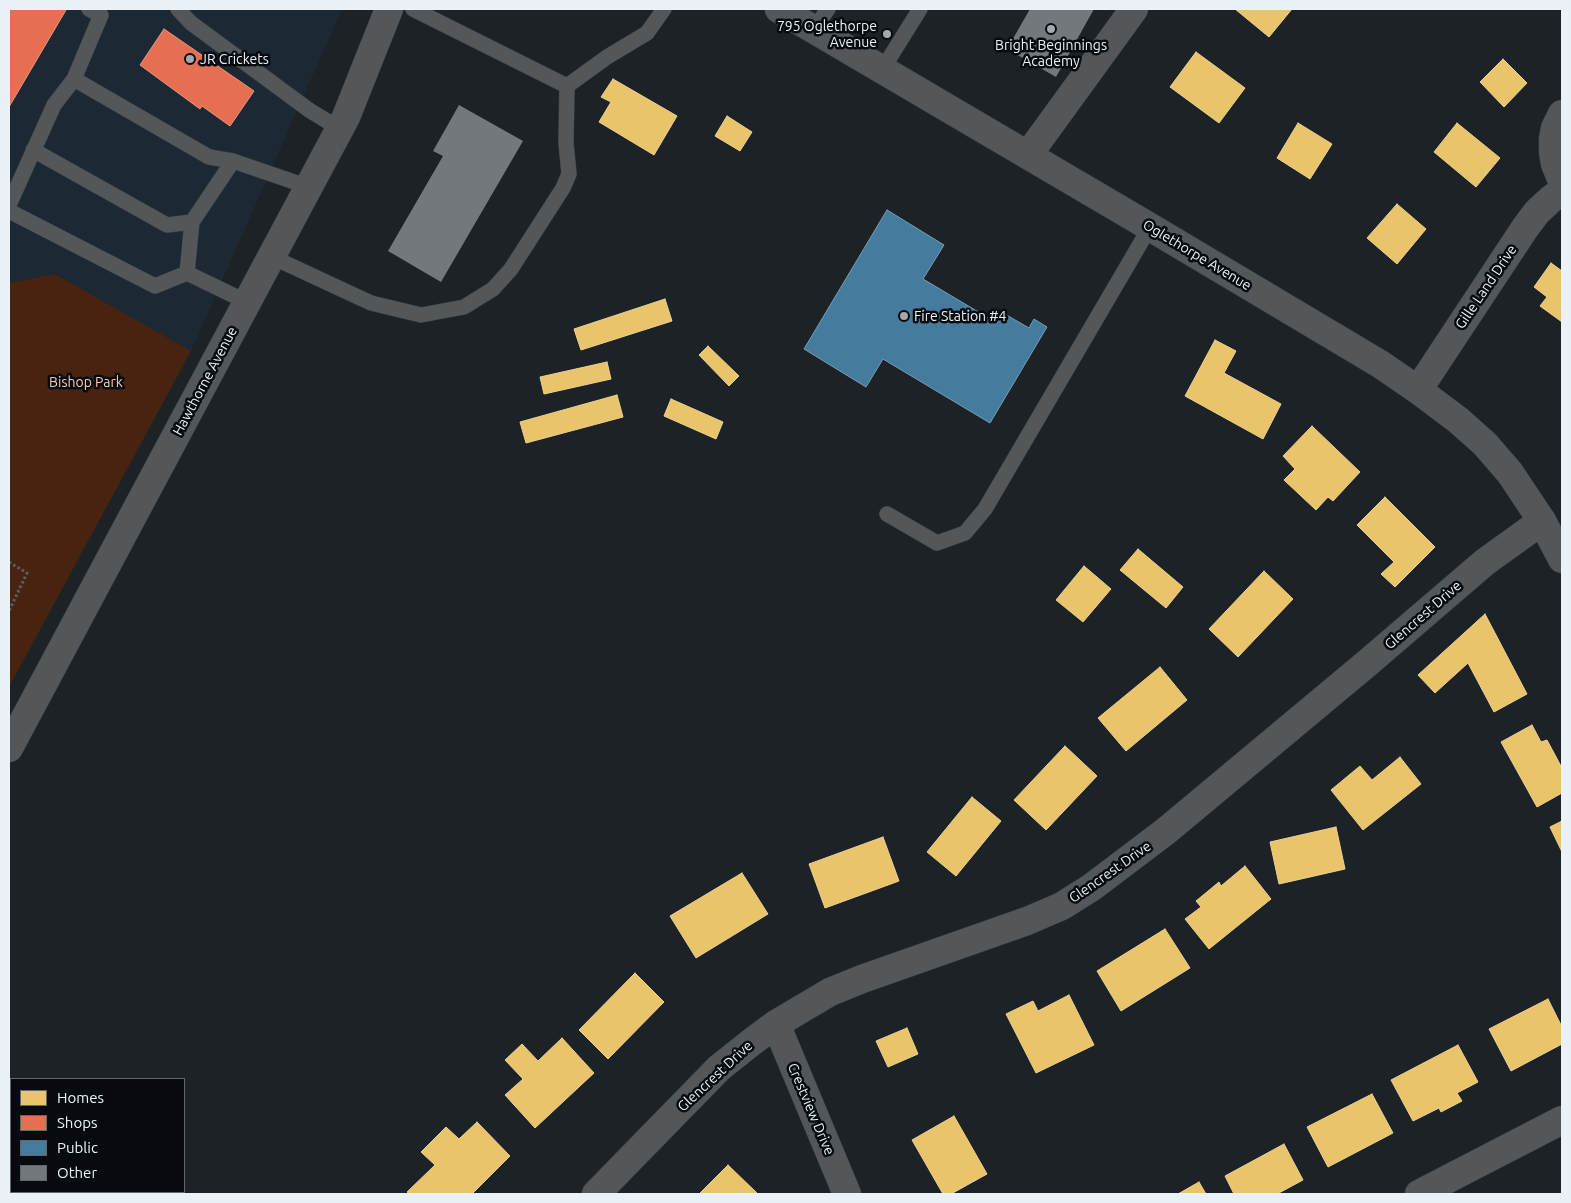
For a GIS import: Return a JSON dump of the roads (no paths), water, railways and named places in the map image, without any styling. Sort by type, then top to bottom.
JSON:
[{"type":"street","name":"Hawthorne Avenue","points":[[9,748],[340,129],[389,9]]},
{"type":"street","name":"Oglethorpe Avenue","points":[[779,9],[821,19],[882,70],[1380,364],[1418,390],[1458,420],[1485,444],[1510,473],[1542,521],[1562,559]]},
{"type":"street","points":[[1028,156],[1134,9]]},
{"type":"street","points":[[1562,114],[1552,139],[1555,164],[1562,181]]},
{"type":"street","name":"Gille Land Drive","points":[[1418,390],[1525,228],[1537,212],[1551,198],[1562,191]]},
{"type":"street","name":"Glencrest Drive","points":[[596,1194],[719,1068],[776,1024],[830,992],[862,978],[1027,922],[1062,906],[1092,887],[1166,831],[1485,562],[1542,521]]},
{"type":"street","name":"Crestview Drive","points":[[776,1024],[847,1194]]},
{"type":"street","points":[[1434,1191],[1562,1120]]},
{"type":"lane","points":[[9,205],[54,105],[74,79],[100,15],[89,9]]},
{"type":"lane","points":[[178,9],[191,23],[309,110],[340,129]]},
{"type":"lane","points":[[413,9],[567,86]]},
{"type":"lane","points":[[567,86],[607,57],[647,33],[664,9]]},
{"type":"lane","points":[[882,70],[920,9]]},
{"type":"lane","points":[[74,79],[209,157],[233,161],[309,187]]},
{"type":"lane","points":[[272,256],[371,303],[421,315],[464,307],[494,289],[511,269],[563,188],[569,174],[566,143],[567,86]]},
{"type":"lane","points":[[33,150],[167,226],[192,222]]},
{"type":"lane","points":[[186,273],[192,222],[233,161]]},
{"type":"lane","points":[[9,211],[155,286],[186,273],[247,302]]},
{"type":"lane","points":[[886,514],[938,543],[965,533],[985,509],[1150,227]]},
{"type":"place","name":"Bright Beginnings Academy","points":[[1051,29]]},
{"type":"place","name":"795 Oglethorpe Avenue","points":[[887,34]]},
{"type":"place","name":"JR Crickets","points":[[190,59]]},
{"type":"place","name":"Fire Station #4","points":[[904,316]]},
{"type":"park label","name":"Bishop Park","points":[[86,382]]}]
